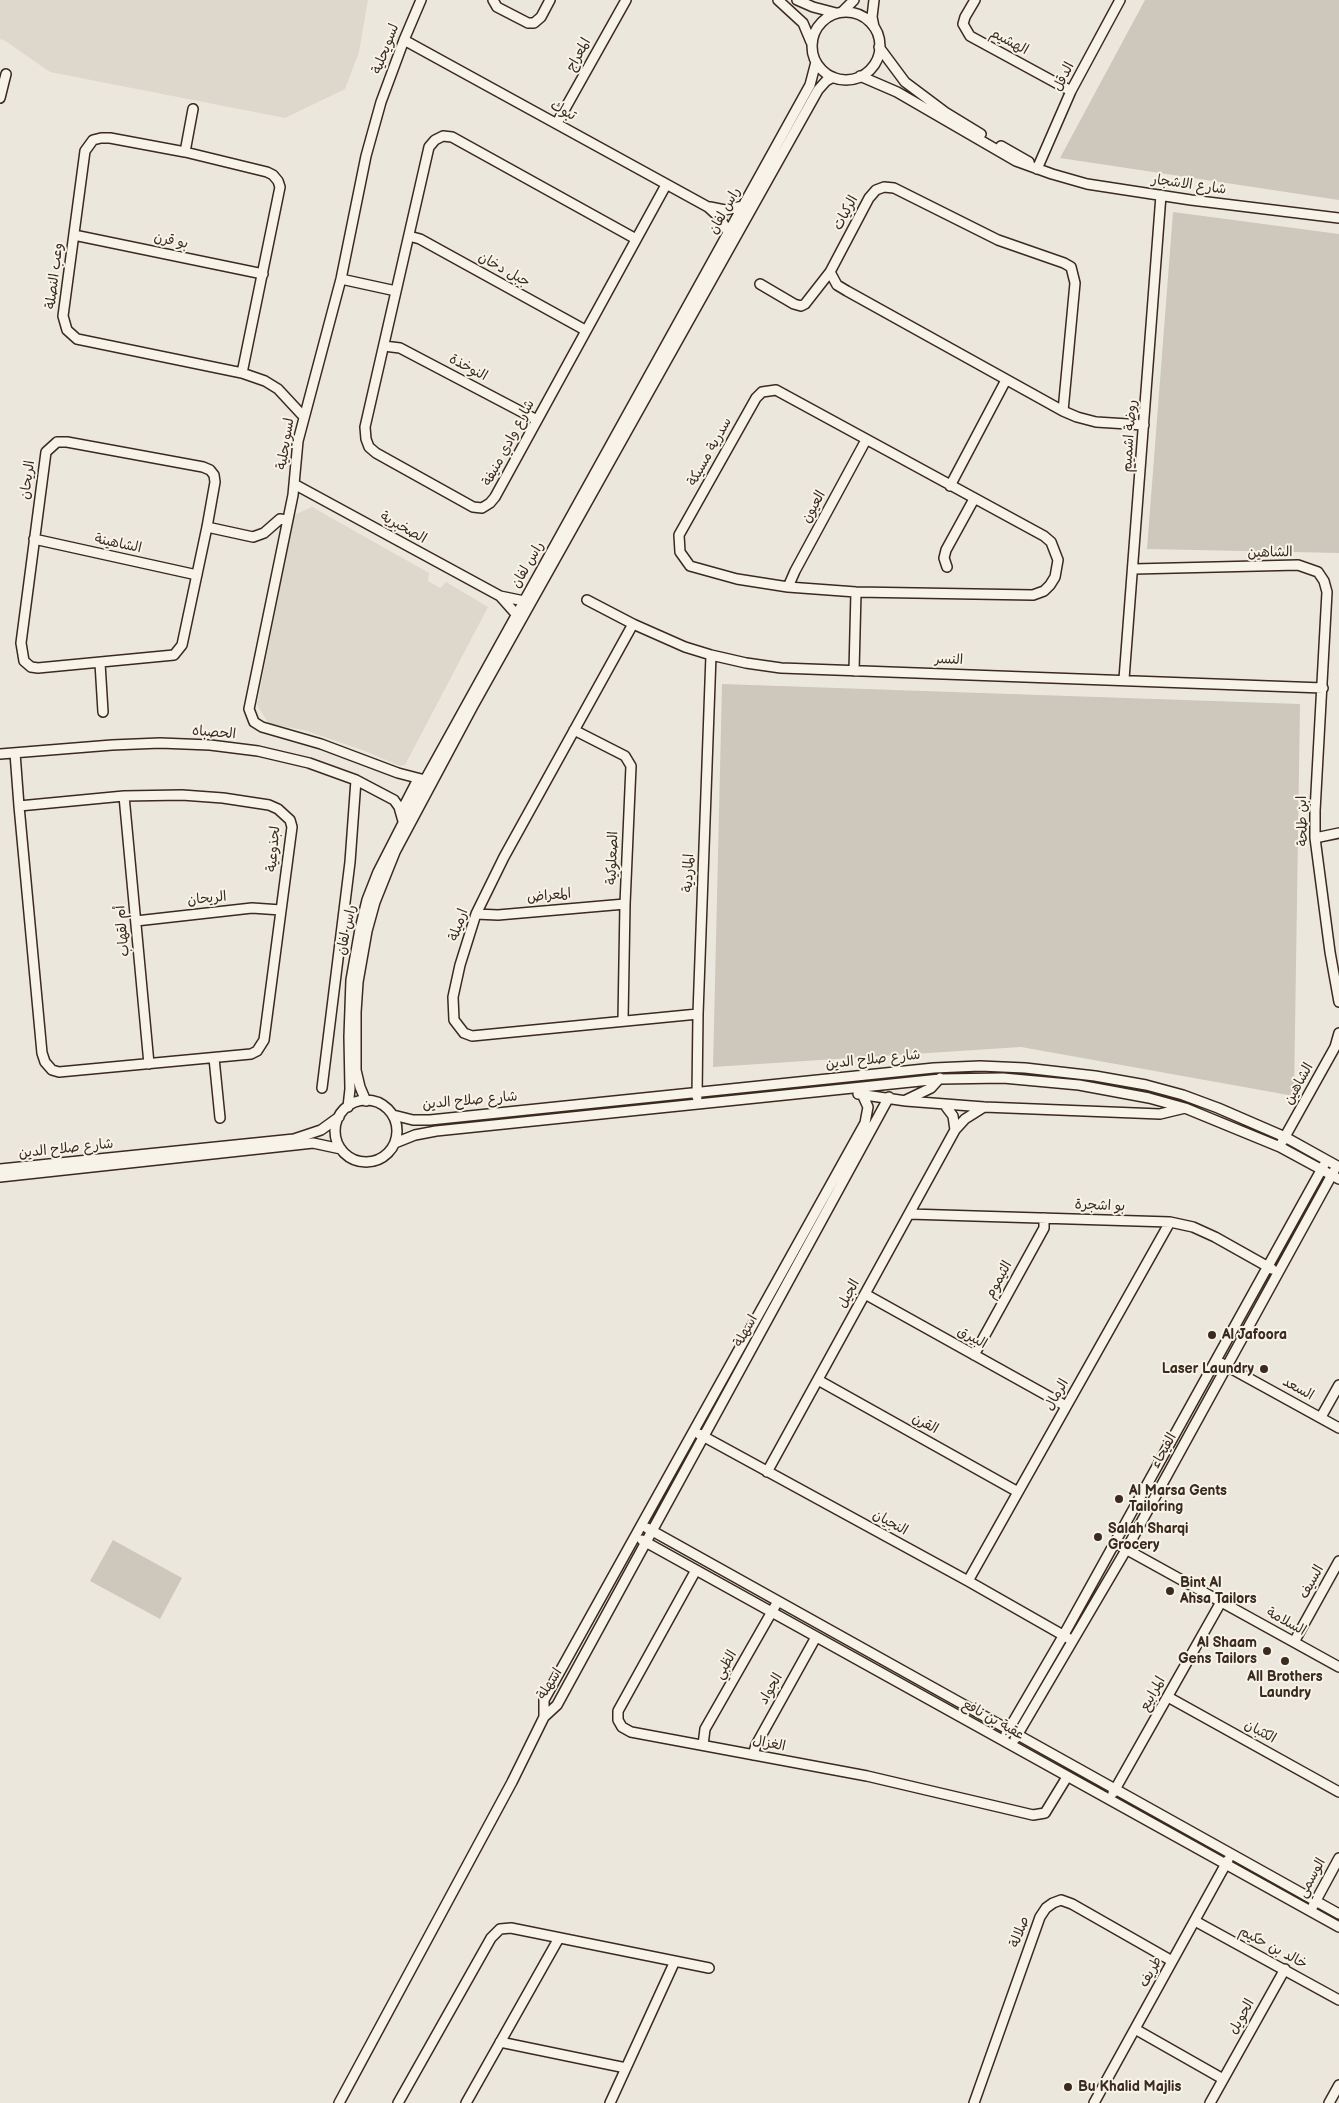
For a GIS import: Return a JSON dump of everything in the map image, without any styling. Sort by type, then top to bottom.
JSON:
[{"type":"street","name":"لسويحلية","points":[[421,0],[404,40],[382,102],[366,156],[341,279],[298,441],[294,484],[249,709],[251,718],[258,725],[346,752],[421,780]]},
{"type":"street","points":[[493,0],[497,7],[528,23],[534,23],[550,0]]},
{"type":"street","name":"المعراج","points":[[557,123],[626,0]]},
{"type":"street","points":[[778,0],[803,23],[812,43],[816,62],[826,74],[833,77],[850,79],[860,76],[872,67],[876,61],[879,40],[872,17],[874,0]]},
{"type":"street","points":[[797,0],[819,9],[839,13],[850,12],[864,17],[874,28]]},
{"type":"street","points":[[812,43],[814,33],[819,24],[839,13],[854,0]]},
{"type":"street","name":"الهشيم","points":[[975,0],[963,24],[970,36],[1071,91]]},
{"type":"street","name":"الدقل","points":[[1036,169],[1071,91],[1120,0]]},
{"type":"street","name":"تبوك","points":[[404,40],[708,207],[720,218],[728,232]]},
{"type":"street","name":"شارع الاشجار","points":[[879,47],[896,72],[911,87],[945,112],[1025,159],[1036,169]]},
{"type":"street","name":"راس لفان","points":[[348,1107],[350,1089],[351,980],[367,900],[378,872],[421,780],[524,601],[810,85],[816,62]]},
{"type":"street","points":[[0,98],[6,74]]},
{"type":"street","name":"شارع الاشجار","points":[[860,76],[897,92],[1016,161],[1036,169],[1087,184],[1339,218]]},
{"type":"street","name":"راس لفان","points":[[366,1101],[356,1070],[358,982],[367,931],[375,902],[396,852],[473,706],[818,90],[826,81],[833,77]]},
{"type":"street","points":[[185,152],[193,108]]},
{"type":"street","name":"شارع وادي منيفة","points":[[636,238],[452,137],[443,136],[435,140],[430,147],[365,427],[369,447],[376,453],[473,507],[482,508],[490,504],[666,185]]},
{"type":"street","name":"وعب النصلة","points":[[242,373],[280,187],[278,181],[267,172],[185,152],[110,138],[93,140],[85,151],[63,316],[67,330],[77,339],[242,373],[272,384],[304,417]]},
{"type":"street","name":"الركيات","points":[[830,272],[869,198],[876,190],[884,188],[894,188],[998,240],[1071,267],[1076,283],[1063,411]]},
{"type":"street","name":"روضة اشميم","points":[[1124,680],[1134,569],[1161,195]]},
{"type":"street","name":"تبوك","points":[[708,207],[726,210],[743,206]]},
{"type":"street","name":"بو قرن","points":[[74,234],[263,274]]},
{"type":"street","name":"جبل دخان","points":[[409,236],[420,239],[585,330]]},
{"type":"street","points":[[760,284],[801,306],[810,298],[830,272],[838,285],[847,291],[1077,418],[1096,422],[1144,425]]},
{"type":"street","points":[[341,279],[396,291]]},
{"type":"street","name":"النوخذة","points":[[384,346],[400,348],[537,420]]},
{"type":"street","points":[[950,486],[1006,380]]},
{"type":"street","name":"سدرية مسيكة","points":[[776,390],[950,486],[1051,542],[1058,560],[1057,567],[1055,577],[1044,591],[1033,595],[856,592],[788,587],[737,579],[690,566],[680,552],[679,535],[756,398],[762,392],[776,390]]},
{"type":"street","name":"العيون","points":[[788,587],[866,440]]},
{"type":"street","name":"الريحان","points":[[57,442],[67,442],[210,470],[214,475],[215,482],[207,527],[182,645],[174,656],[38,668],[31,667],[24,661],[20,643],[34,539],[46,452],[50,446],[57,442]]},
{"type":"street","name":"الصخبرية","points":[[294,484],[500,596],[524,601]]},
{"type":"street","points":[[947,567],[944,558],[946,550],[974,499]]},
{"type":"street","points":[[207,527],[253,537],[264,533],[280,519],[287,520]]},
{"type":"street","name":"الشاهينة","points":[[34,539],[197,575]]},
{"type":"street","name":"الشاهين","points":[[1134,569],[1298,566],[1318,572],[1324,581],[1327,592],[1322,688]]},
{"type":"street","points":[[854,670],[856,592]]},
{"type":"street","name":"الصخبرية","points":[[500,596],[516,614]]},
{"type":"street","name":"النسر","points":[[587,600],[633,624],[711,656],[781,668],[1322,688]]},
{"type":"street","name":"ارميلة","points":[[633,624],[504,857],[476,914],[460,965],[453,997],[454,1020],[464,1033],[472,1036],[698,1014]]},
{"type":"street","name":"الماردية","points":[[698,1104],[698,1014],[711,656]]},
{"type":"street","points":[[100,663],[103,712]]},
{"type":"street","name":"ابن طلحة","points":[[1322,688],[1315,838],[1335,951],[1339,1002]]},
{"type":"street","name":"الصعلوكية","points":[[574,730],[625,756],[631,766],[625,904],[623,1020]]},
{"type":"street","name":"الحصباه","points":[[0,754],[112,745],[160,743],[210,745],[284,756],[333,770],[394,800],[401,812]]},
{"type":"street","name":"لجذوعية","points":[[15,753],[19,806],[42,1053],[45,1062],[52,1070],[59,1072],[251,1054],[261,1047],[264,1040],[292,827],[290,820],[278,809],[269,805],[223,798],[182,795],[124,796],[19,806]]},
{"type":"street","name":"راس لفان","points":[[322,1088],[350,862],[356,780]]},
{"type":"street","points":[[403,821],[401,812],[421,780]]},
{"type":"street","name":"أم لقهاب","points":[[124,796],[149,1064]]},
{"type":"street","points":[[1315,838],[1339,833]]},
{"type":"street","name":"المعراض","points":[[476,914],[498,915],[625,904]]},
{"type":"street","name":"الريحان","points":[[136,921],[252,908],[281,910]]},
{"type":"street","name":"الشاهين","points":[[1280,1146],[1335,1046],[1339,1034]]},
{"type":"street","points":[[214,1058],[220,1118]]},
{"type":"street","name":"شارع صلاح الدين","points":[[393,1115],[413,1120],[430,1120],[934,1068],[980,1066],[1072,1073],[1146,1085],[1189,1097],[1285,1137],[1338,1167]]},
{"type":"street","points":[[906,1101],[931,1088],[940,1079],[940,1074],[934,1068]]},
{"type":"street","name":"شارع صلاح الدين","points":[[395,1143],[430,1131],[940,1079],[1003,1078],[1079,1085],[1149,1098],[1185,1108],[1280,1146],[1335,1177]]},
{"type":"street","name":"شارع صلاح الدين","points":[[841,1089],[906,1101],[984,1107],[1160,1114],[1185,1108]]},
{"type":"street","name":"اسهلة","points":[[544,1717],[544,1700],[865,1123],[868,1107],[862,1094]]},
{"type":"street","name":"اسهلة","points":[[544,1717],[556,1705],[889,1097]]},
{"type":"street","points":[[1185,1108],[1189,1097]]},
{"type":"street","points":[[360,1101],[366,1101],[378,1103],[393,1115],[397,1129],[395,1143],[386,1155],[372,1161],[355,1160],[341,1149],[336,1133],[339,1117],[348,1107],[360,1101]]},
{"type":"street","points":[[944,1104],[953,1116],[955,1130]]},
{"type":"street","name":"الجيل","points":[[767,1472],[955,1130],[970,1114],[984,1107]]},
{"type":"street","name":"شارع صلاح الدين","points":[[0,1169],[294,1138],[321,1130],[339,1117]]},
{"type":"street","name":"شارع صلاح الدين","points":[[0,1177],[294,1145],[322,1144],[341,1149]]},
{"type":"street","name":"الفيحاء","points":[[1002,1741],[1064,1636],[1327,1160]]},
{"type":"street","name":"الفيحاء","points":[[1011,1746],[1126,1550],[1226,1365],[1335,1177],[1338,1167]]},
{"type":"street","name":"بو اشجرة","points":[[909,1214],[1170,1222],[1193,1227],[1215,1237],[1279,1273]]},
{"type":"street","name":"الثيموم","points":[[974,1354],[1044,1228],[1044,1218]]},
{"type":"street","name":"الرمال","points":[[968,1581],[1170,1222]]},
{"type":"street","name":"البيرق","points":[[865,1294],[1066,1406]]},
{"type":"street","name":"السعد","points":[[1217,1361],[1339,1428]]},
{"type":"street","name":"القرن","points":[[818,1380],[1018,1492]]},
{"type":"street","points":[[1321,1418],[1339,1385]]},
{"type":"street","name":"النجيان","points":[[694,1431],[968,1581],[1073,1641]]},
{"type":"street","name":"عقبة بن نافع","points":[[641,1524],[1008,1731],[1339,1914]]},
{"type":"street","name":"عقبة بن نافع","points":[[635,1536],[1109,1801],[1339,1927]]},
{"type":"street","name":"السلامة","points":[[1115,1543],[1339,1667]]},
{"type":"street","name":"السيف","points":[[1294,1642],[1339,1561]]},
{"type":"street","name":"الغزال","points":[[696,1570],[618,1712],[618,1720],[622,1727],[631,1732],[867,1776],[1033,1815],[1045,1813],[1067,1777]]},
{"type":"street","name":"الظبي","points":[[702,1745],[705,1729],[778,1601]]},
{"type":"street","name":"المرابيع","points":[[1109,1801],[1221,1602]]},
{"type":"street","name":"الجواد","points":[[753,1756],[756,1745],[816,1637]]},
{"type":"street","name":"الكثبان","points":[[1168,1696],[1339,1792]]},
{"type":"street","points":[[339,2103],[512,1782],[544,1717]]},
{"type":"street","name":"طريف","points":[[1094,2103],[1232,1854]]},
{"type":"street","name":"الوسمي","points":[[1310,1911],[1339,1858]]},
{"type":"street","name":"صلالة","points":[[974,2103],[1040,1917],[1046,1908],[1061,1900],[1072,1904],[1172,1961]]},
{"type":"street","name":"خالد بن حكيم","points":[[1195,1921],[1339,2000]]},
{"type":"street","points":[[398,2103],[491,1938],[500,1929],[511,1928],[709,1968]]},
{"type":"street","points":[[466,2103],[559,1938]]},
{"type":"street","points":[[610,2103],[676,1961]]},
{"type":"street","name":"الحويل","points":[[1210,2103],[1285,1969]]},
{"type":"street","points":[[1135,2029],[1223,2079]]},
{"type":"street","points":[[500,2042],[626,2068]]},
{"type":"street","points":[[1329,2103],[1339,2085]]},
{"type":"shaded area","points":[[0,0],[368,0],[359,52],[345,89],[285,118],[50,72],[0,39]]},
{"type":"shaded area","points":[[1145,0],[1339,0],[1339,200],[1060,158]]},
{"type":"shaded area","points":[[1173,212],[1339,234],[1339,553],[1147,549]]},
{"type":"shaded area","points":[[312,507],[429,573],[428,581],[440,588],[446,582],[488,607],[405,765],[400,766],[365,751],[304,730],[269,724],[257,705],[294,515]]},
{"type":"shaded area","points":[[722,684],[1300,704],[1294,1096],[1021,1047],[713,1067]]},
{"type":"shaded area","points":[[113,1540],[182,1578],[160,1619],[90,1581]]},
{"type":"place","name":"Al Jafoora","points":[[1212,1335]]},
{"type":"place","name":"Laser Laundry","points":[[1264,1369]]},
{"type":"place","name":"Al Marsa Gents Tailoring","points":[[1119,1499]]},
{"type":"place","name":"Salah Sharqi Grocery","points":[[1098,1537]]},
{"type":"place","name":"Bint Al Ahsa Tailors","points":[[1170,1591]]},
{"type":"place","name":"Al Shaam Gens Tailors","points":[[1267,1651]]},
{"type":"place","name":"All Brothers Laundry","points":[[1285,1661]]},
{"type":"place","name":"Bu Khalid Majlis","points":[[1068,2087]]}]
